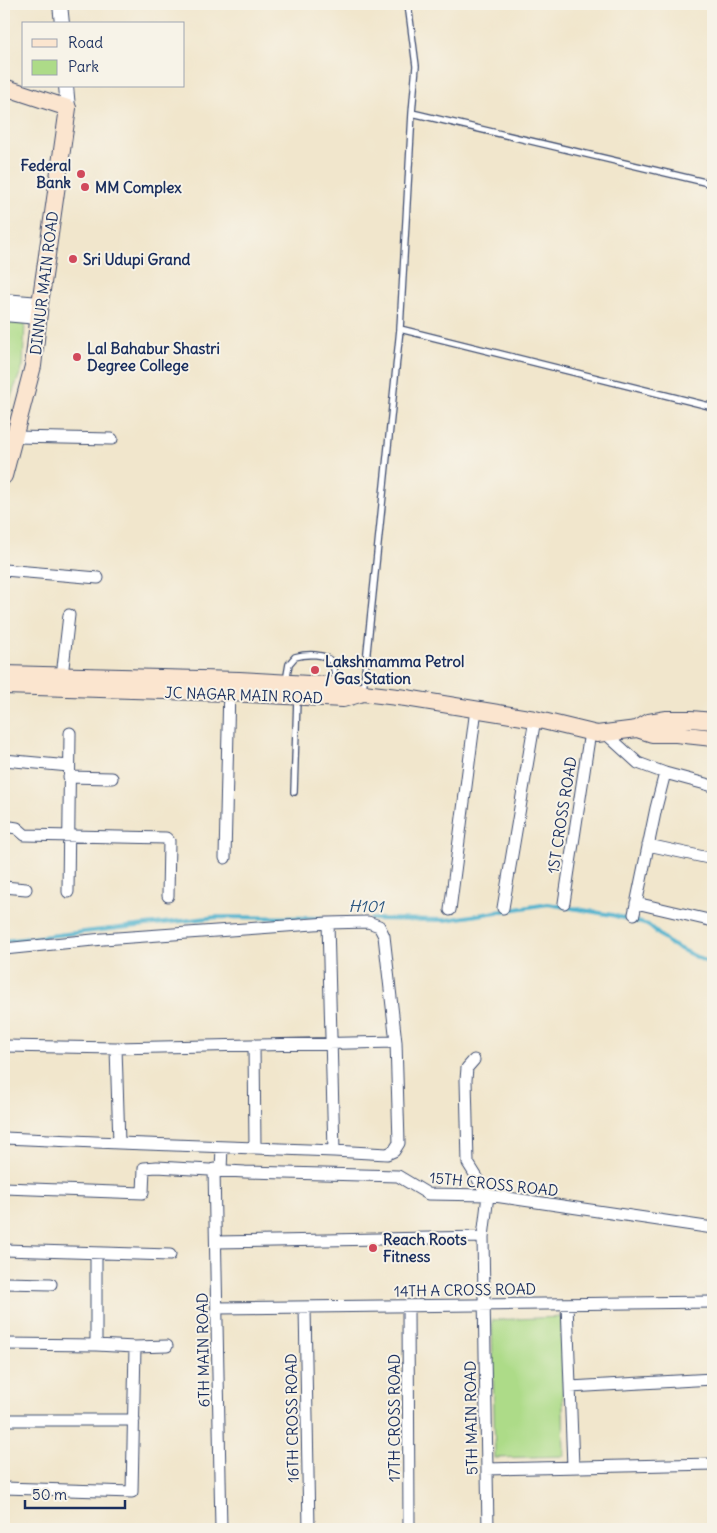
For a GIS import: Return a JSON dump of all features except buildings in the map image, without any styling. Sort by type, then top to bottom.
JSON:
[{"type":"main road","points":[[4,87],[68,108]]},
{"type":"main road","name":"DINNUR MAIN ROAD","points":[[4,476],[33,366],[39,310],[68,108]]},
{"type":"main road","name":"JC NAGAR MAIN ROAD","points":[[4,674],[62,676],[124,684]]},
{"type":"main road","name":"JC NAGAR MAIN ROAD","points":[[4,686],[124,684],[229,687],[343,699],[363,693]]},
{"type":"main road","name":"JC NAGAR MAIN ROAD","points":[[289,692],[344,686],[363,693]]},
{"type":"main road","points":[[363,693],[476,709],[597,732],[638,729],[652,734],[676,734],[713,738]]},
{"type":"main road","points":[[638,729],[649,722],[667,719],[713,721]]},
{"type":"street","points":[[60,4],[62,22]]},
{"type":"street","name":"DINNUR MAIN ROAD","points":[[66,88],[68,108]]},
{"type":"street","points":[[4,301],[39,310]]},
{"type":"street","points":[[4,314],[39,310]]},
{"type":"street","points":[[15,437],[112,439]]},
{"type":"street","points":[[4,570],[98,578]]},
{"type":"street","points":[[62,676],[69,615]]},
{"type":"street","points":[[225,858],[229,687]]},
{"type":"street","points":[[450,910],[476,709]]},
{"type":"street","points":[[504,908],[535,719]]},
{"type":"street","points":[[597,732],[638,762],[665,773],[713,786]]},
{"type":"street","name":"1ST CROSS ROAD","points":[[564,903],[597,732]]},
{"type":"street","points":[[68,892],[70,733]]},
{"type":"street","points":[[4,760],[112,778]]},
{"type":"street","points":[[665,773],[635,908],[713,921]]},
{"type":"street","points":[[4,826],[17,828],[24,835],[166,838],[169,841],[168,896]]},
{"type":"street","points":[[648,845],[713,859]]},
{"type":"street","points":[[4,888],[26,888]]},
{"type":"street","points":[[4,949],[103,939],[328,923],[368,922],[379,926],[384,936],[396,1042],[399,1143],[394,1152],[387,1154],[4,1138]]},
{"type":"street","points":[[328,923],[334,1151]]},
{"type":"street","points":[[4,1046],[116,1048],[396,1042]]},
{"type":"street","points":[[254,1045],[255,1148]]},
{"type":"street","points":[[116,1048],[118,1143]]},
{"type":"street","points":[[474,1060],[467,1068],[466,1080],[468,1163],[488,1195]]},
{"type":"street","points":[[209,1146],[214,1170]]},
{"type":"street","points":[[214,1170],[222,1147]]},
{"type":"street","name":"15TH CROSS ROAD","points":[[4,1188],[143,1193],[144,1168],[157,1167],[245,1172],[398,1176],[428,1194],[488,1195],[713,1228]]},
{"type":"street","name":"6TH MAIN ROAD","points":[[214,1170],[221,1529]]},
{"type":"street","name":"5TH MAIN ROAD","points":[[488,1195],[483,1237],[488,1529]]},
{"type":"street","points":[[216,1242],[483,1237]]},
{"type":"street","points":[[4,1250],[170,1255]]},
{"type":"street","points":[[96,1253],[96,1345]]},
{"type":"street","points":[[4,1283],[51,1284]]},
{"type":"street","name":"14TH A CROSS ROAD","points":[[217,1308],[713,1302]]},
{"type":"street","points":[[567,1304],[573,1467]]},
{"type":"street","name":"17TH CROSS ROAD","points":[[408,1306],[409,1529]]},
{"type":"street","name":"16TH CROSS ROAD","points":[[305,1307],[309,1529]]},
{"type":"street","points":[[4,1344],[96,1345],[135,1348],[167,1346]]},
{"type":"street","points":[[4,1488],[132,1492],[135,1348]]},
{"type":"street","points":[[570,1387],[713,1379]]},
{"type":"street","points":[[4,1420],[134,1420]]},
{"type":"street","points":[[487,1469],[713,1464]]},
{"type":"lane","points":[[363,693],[400,329],[416,66],[408,4]]},
{"type":"lane","points":[[412,113],[713,184]]},
{"type":"lane","points":[[400,329],[713,407]]},
{"type":"lane","points":[[294,792],[289,664],[295,657],[321,656],[330,660],[333,664],[335,686]]},
{"type":"green space","points":[[4,320],[25,322],[23,366],[4,414]]},
{"type":"green space","points":[[561,1317],[564,1456],[495,1458],[492,1320]]},
{"type":"waterway","name":"H101","points":[[371,919],[446,920],[548,904],[612,915],[648,925],[670,944],[713,965]]},
{"type":"waterway","name":"H101","points":[[4,941],[217,917],[322,918]]},
{"type":"place","name":"Federal Bank","points":[[81,174]]},
{"type":"place","name":"MM Complex","points":[[85,187]]},
{"type":"place","name":"Sri Udupi Grand","points":[[73,259]]},
{"type":"place","name":"Lal Bahabur Shastri Degree College","points":[[77,357]]},
{"type":"place","name":"Lakshmamma Petrol / Gas Station","points":[[315,670]]},
{"type":"place","name":"Reach Roots Fitness","points":[[373,1248]]}]
